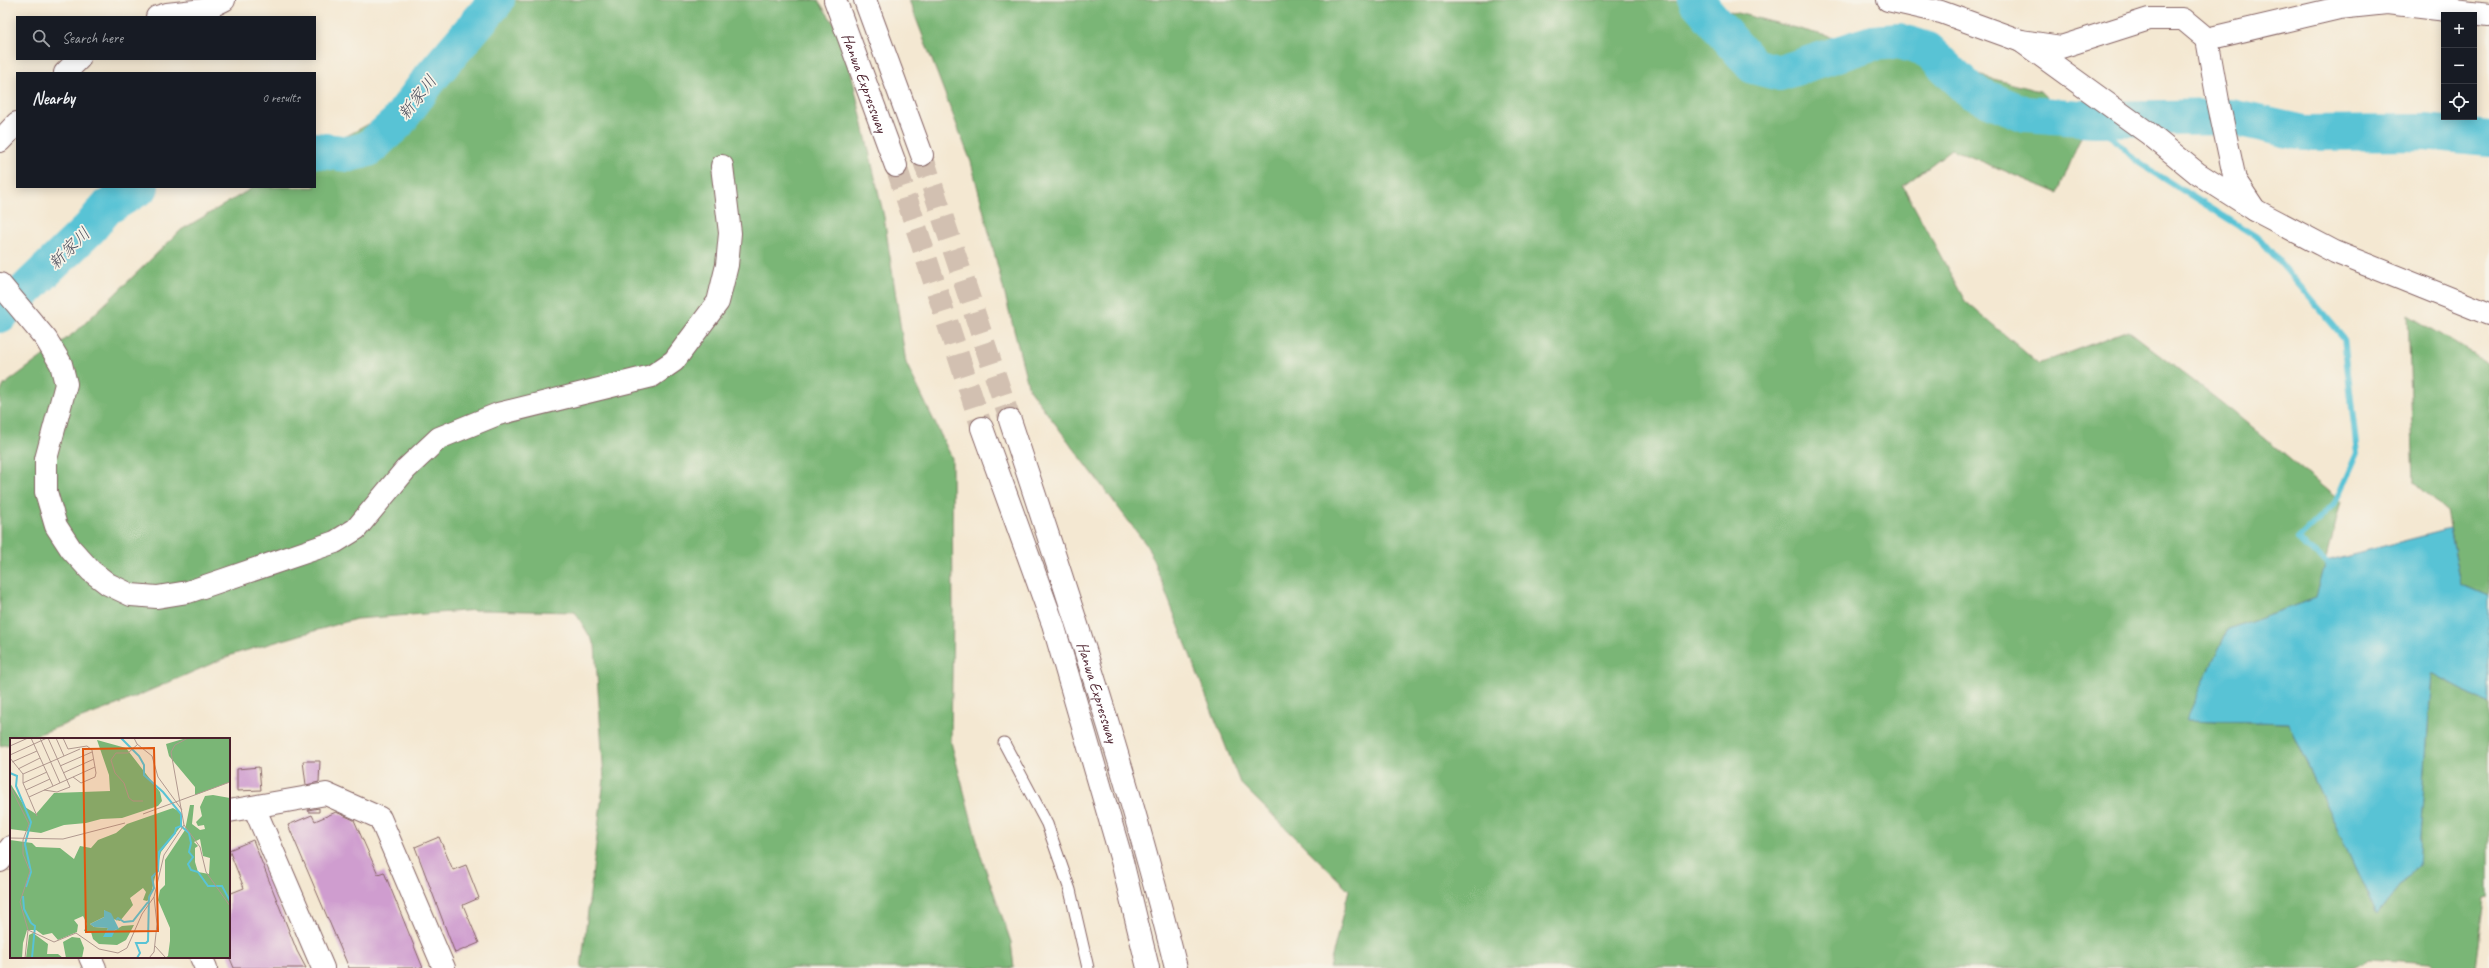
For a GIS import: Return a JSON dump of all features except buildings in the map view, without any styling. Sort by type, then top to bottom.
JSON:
[{"type":"main road","points":[[160,16],[204,10],[224,0]]},
{"type":"main road","name":"Hanwa Expressway","points":[[835,0],[896,166]]},
{"type":"main road","name":"Hanwa Expressway","points":[[865,0],[922,155]]},
{"type":"main road","points":[[1888,0],[1941,12],[2021,41],[2061,47],[2149,19],[2183,19],[2207,39],[2218,101],[2235,180],[2255,210]]},
{"type":"main road","points":[[2207,39],[2339,8],[2387,3],[2489,15]]},
{"type":"main road","points":[[2021,41],[2148,132],[2197,174],[2255,210],[2335,252],[2489,314]]},
{"type":"main road","points":[[66,72],[78,60]]},
{"type":"main road","points":[[0,141],[16,124]]},
{"type":"main road","points":[[0,284],[46,339],[61,364],[66,384],[46,458],[46,492],[56,526],[71,548],[91,571],[108,584],[131,595],[157,597],[188,592],[335,542],[356,528],[406,469],[439,438],[498,414],[652,376],[674,361],[718,302],[727,265],[730,233],[722,166]]},
{"type":"main road","name":"Hanwa Expressway","points":[[1010,420],[1100,695],[1151,866],[1176,968]]},
{"type":"main road","name":"Hanwa Expressway","points":[[982,428],[1053,624],[1122,861],[1148,968]]},
{"type":"main road","points":[[230,811],[326,794],[380,818],[444,968]]},
{"type":"main road","points":[[254,807],[323,968]]},
{"type":"main road","points":[[0,861],[10,848]]},
{"type":"main road","points":[[90,958],[95,968]]},
{"type":"main road","points":[[201,958],[206,968]]},
{"type":"lane","points":[[1004,743],[1047,824],[1070,890],[1088,968]]},
{"type":"green space","points":[[491,0],[818,0],[843,37],[884,217],[906,363],[952,458],[953,616],[951,742],[981,856],[1011,942],[1014,968],[581,968],[604,779],[595,645],[575,612],[478,610],[356,619],[234,654],[119,704],[29,738],[10,738],[10,744],[0,746],[0,393],[4,385],[78,330],[181,230],[252,188],[316,188],[316,152],[419,97],[482,5]]},
{"type":"green space","points":[[909,0],[1687,0],[2040,91],[2082,134],[2058,193],[1952,149],[1903,186],[1965,301],[2039,364],[2128,330],[2231,410],[2341,502],[2317,598],[2228,629],[2187,720],[2288,723],[2377,915],[2418,864],[2432,674],[2489,704],[2489,898],[2484,899],[2475,968],[2436,968],[2431,963],[2370,959],[2351,968],[1329,968],[1349,890],[1240,783],[1148,547],[1029,389],[971,162]]},
{"type":"green space","points":[[2408,315],[2489,364],[2489,596],[2461,584],[2447,512],[2414,482]]},
{"type":"water","points":[[2450,529],[2461,584],[2489,596],[2489,704],[2432,674],[2418,864],[2377,915],[2288,723],[2186,720],[2228,629],[2316,598],[2326,561]]},
{"type":"waterway","name":"新家川","points":[[316,150],[349,154],[368,149],[397,123],[431,77],[497,0]]},
{"type":"waterway","points":[[1696,0],[1753,66],[1780,73],[1872,43],[1899,41],[1928,50],[1972,92],[2025,114],[2095,119],[2231,117],[2303,133],[2424,132],[2489,138]]},
{"type":"waterway","points":[[2095,119],[2136,161],[2260,239],[2344,338],[2357,453],[2335,503],[2297,540],[2326,561]]},
{"type":"waterway","name":"新家川","points":[[0,315],[90,228],[106,208],[139,188]]},
{"type":"tunnel","points":[[922,155],[1010,420]]},
{"type":"tunnel","points":[[896,166],[982,428]]}]
